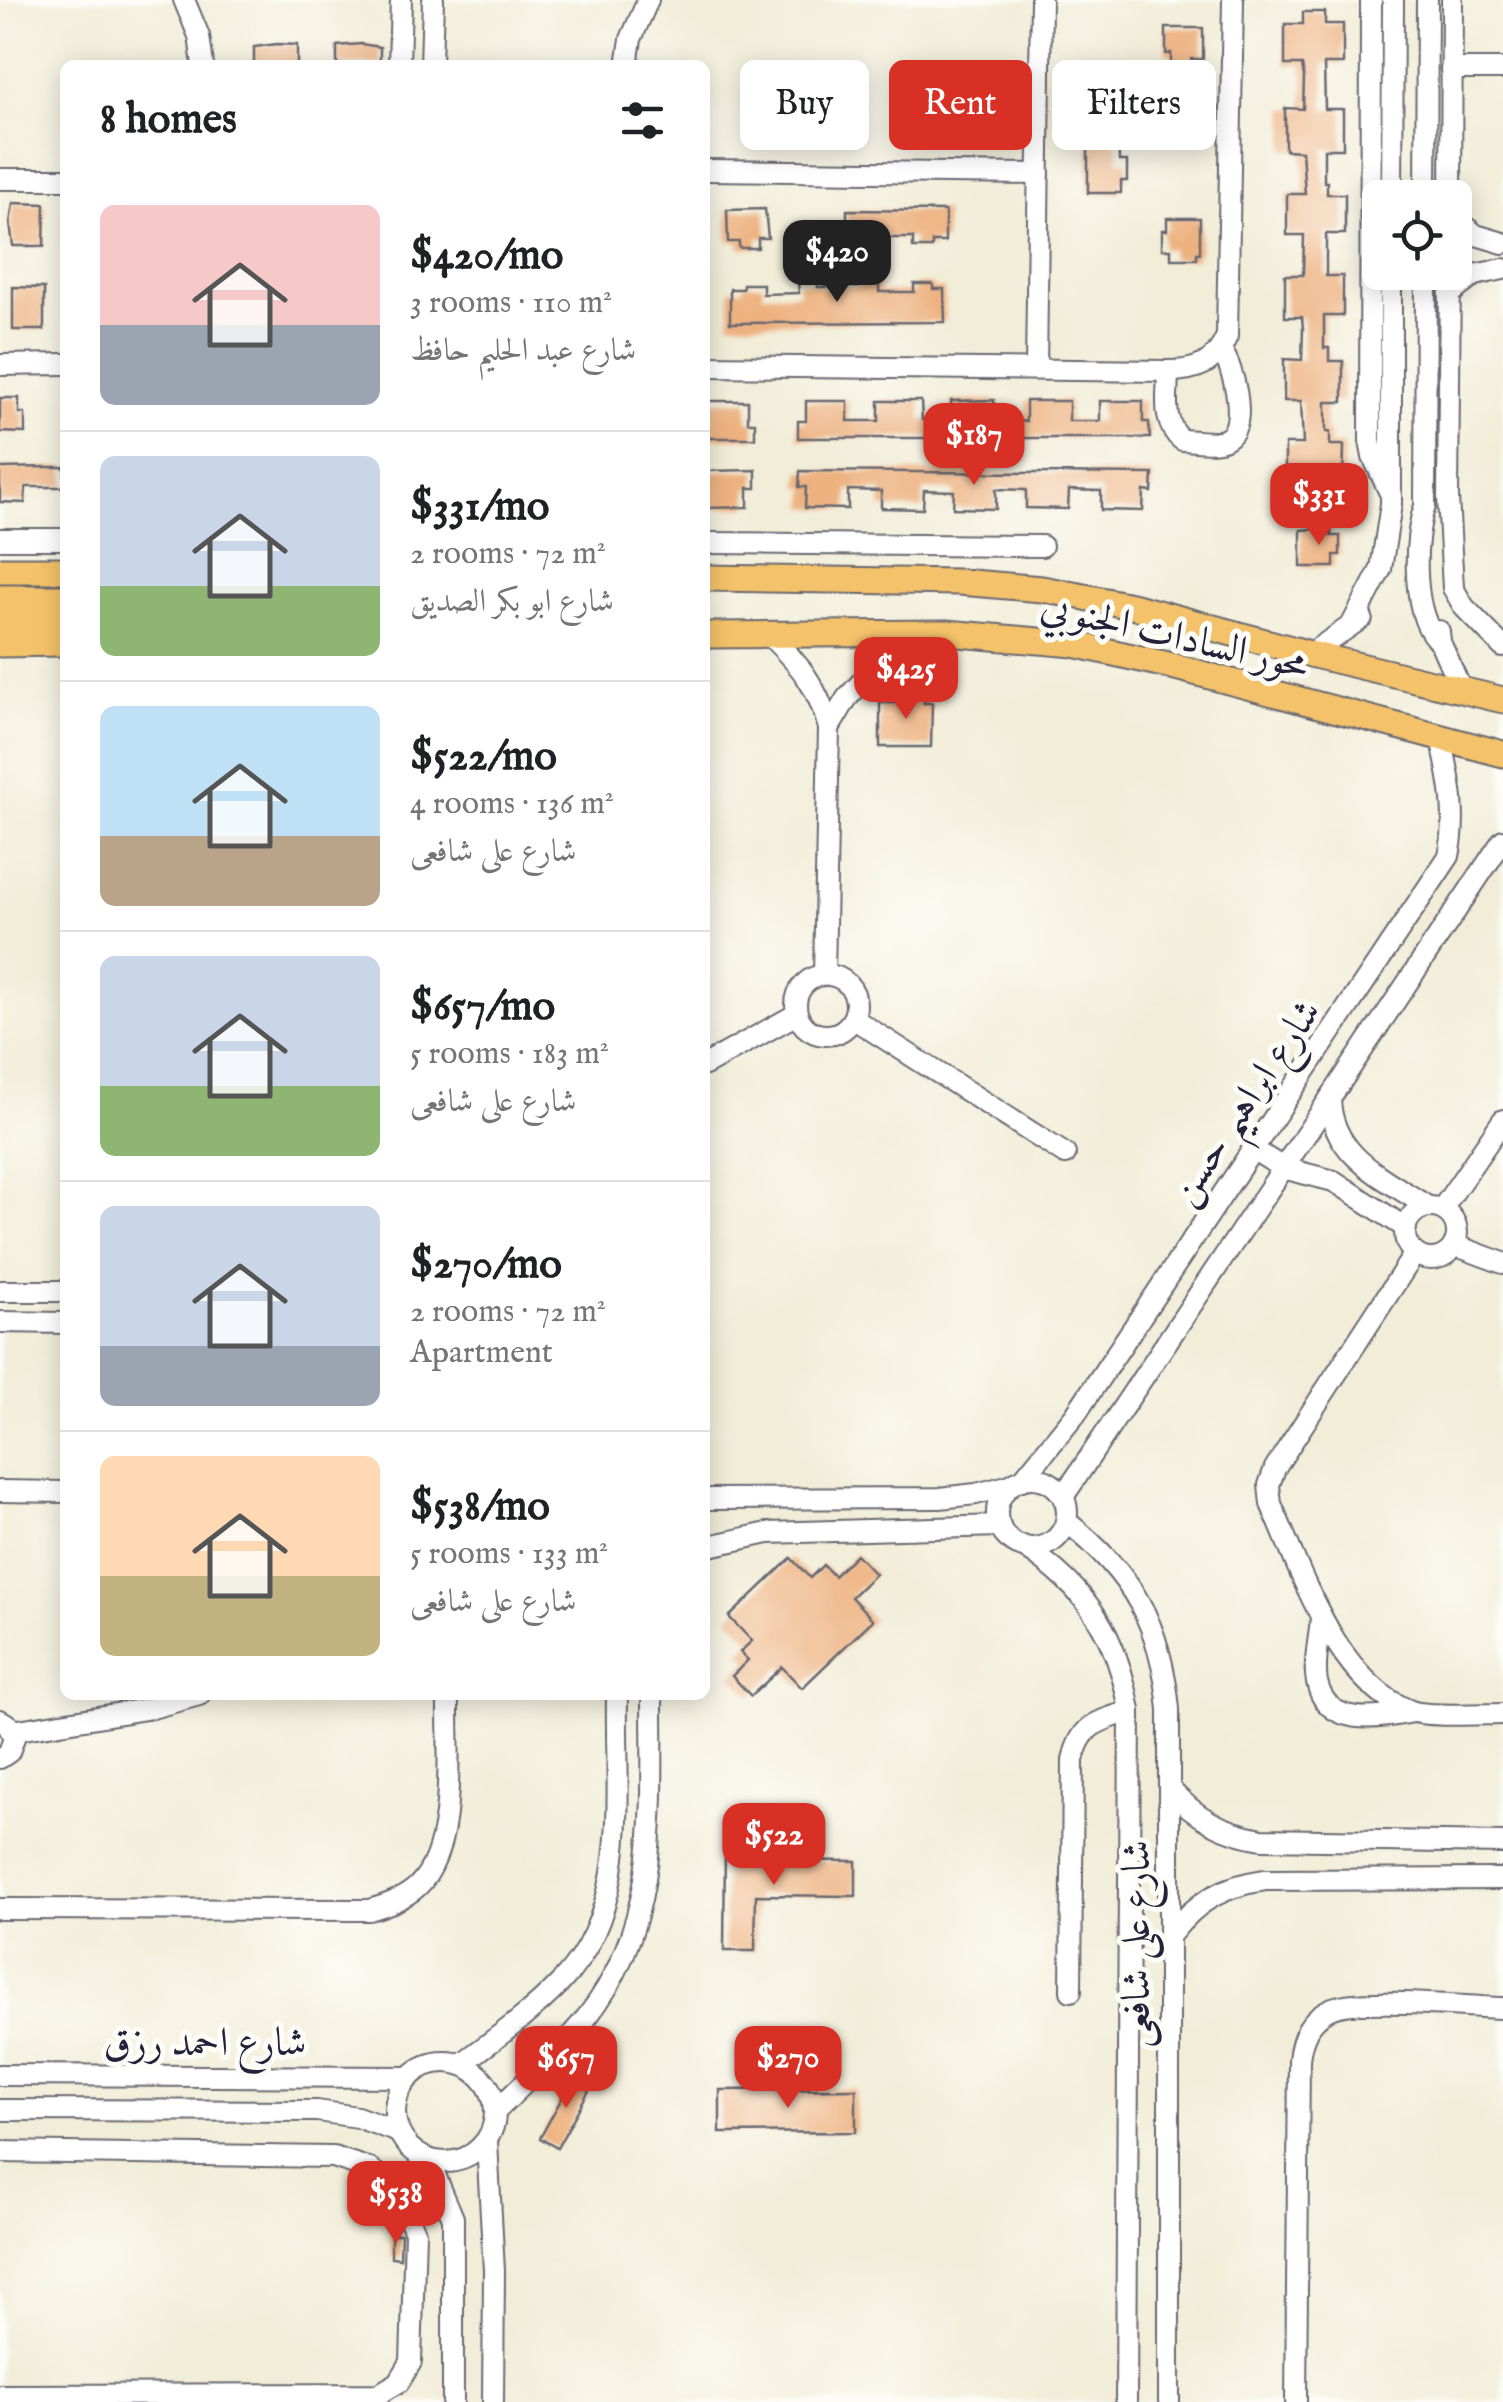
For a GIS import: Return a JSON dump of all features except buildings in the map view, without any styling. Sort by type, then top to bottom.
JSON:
[{"type":"main road","points":[[0,570],[60,570]]},
{"type":"main road","name":"محور السادات الجنوبي","points":[[710,578],[960,582],[1042,588],[1132,606],[1503,700]]},
{"type":"main road","points":[[0,598],[60,598]]},
{"type":"main road","points":[[0,621],[60,621]]},
{"type":"main road","name":"محور السادات الجنوبي","points":[[710,635],[907,633],[1026,638],[1121,653],[1503,754]]},
{"type":"main road","points":[[0,644],[60,643]]},
{"type":"street","points":[[184,0],[203,60]]},
{"type":"street","points":[[400,0],[400,60]]},
{"type":"street","points":[[431,60],[433,0]]},
{"type":"street","points":[[628,60],[630,39],[648,0]]},
{"type":"street","points":[[1036,368],[1041,0]]},
{"type":"street","points":[[710,366],[1188,371],[1206,364],[1221,350],[1227,336],[1233,0]]},
{"type":"street","points":[[1371,0],[1370,441],[1391,500]]},
{"type":"street","points":[[1392,180],[1393,0]]},
{"type":"street","points":[[1426,180],[1427,0]]},
{"type":"street","points":[[1451,180],[1452,0]]},
{"type":"street","points":[[1451,69],[1503,70]]},
{"type":"street","points":[[710,170],[1039,174]]},
{"type":"street","points":[[0,178],[60,178]]},
{"type":"street","points":[[1472,232],[1503,242]]},
{"type":"street","points":[[1450,294],[1476,275],[1503,269]]},
{"type":"street","points":[[1310,654],[1352,624],[1381,569],[1391,500],[1392,290]]},
{"type":"street","points":[[1426,290],[1426,501],[1420,521],[1419,597],[1427,629],[1440,642],[1461,688]]},
{"type":"street","points":[[1450,290],[1448,496],[1453,588],[1464,607],[1503,648]]},
{"type":"street","points":[[1426,328],[1450,328]]},
{"type":"street","points":[[1168,371],[1168,420],[1176,436],[1182,440],[1224,440],[1236,424],[1236,408],[1234,375],[1221,350]]},
{"type":"street","points":[[0,364],[60,364]]},
{"type":"street","points":[[1391,500],[1426,501],[1448,496]]},
{"type":"street","points":[[0,538],[60,539]]},
{"type":"street","points":[[710,543],[1042,546]]},
{"type":"street","points":[[830,728],[847,698],[907,633]]},
{"type":"street","points":[[769,634],[804,670],[820,698],[830,728],[824,975]]},
{"type":"street","name":"شارع ابراهيم حسن","points":[[1016,1482],[1074,1415],[1449,856],[1455,828],[1454,800],[1441,738]]},
{"type":"street","name":"شارع ابراهيم حسن","points":[[1064,1498],[1503,840]]},
{"type":"street","points":[[824,975],[834,976],[852,988],[857,1008],[848,1027],[829,1036],[809,1031],[797,1014],[801,988],[824,975]]},
{"type":"street","points":[[710,1062],[797,1014]]},
{"type":"street","points":[[854,1019],[1065,1154]]},
{"type":"street","points":[[1330,1098],[1330,1117],[1336,1135],[1351,1154],[1435,1208],[1454,1221],[1454,1245],[1436,1258],[1415,1253],[1405,1237],[1406,1228],[1418,1210],[1435,1208],[1503,1120]]},
{"type":"street","points":[[1254,1150],[1283,1168],[1334,1181],[1406,1228]]},
{"type":"street","points":[[1454,1245],[1503,1263]]},
{"type":"street","points":[[1412,1712],[1359,1672],[1338,1645],[1271,1504],[1269,1485],[1274,1468],[1415,1253]]},
{"type":"street","points":[[0,1291],[60,1291]]},
{"type":"street","points":[[0,1322],[60,1323]]},
{"type":"street","points":[[710,1499],[940,1498],[976,1494],[1016,1482],[1045,1480],[1064,1498],[1066,1521],[1050,1543],[1023,1546],[1013,1542],[1000,1526],[998,1504],[1016,1482]]},
{"type":"street","points":[[0,1491],[60,1492]]},
{"type":"street","name":"شارع على شافعى","points":[[1066,1521],[1096,1544],[1141,1602],[1166,1672],[1171,1934],[1169,2402]]},
{"type":"street","points":[[710,1547],[768,1534],[1000,1526]]},
{"type":"street","name":"شارع على شافعى","points":[[1023,1546],[1052,1565],[1097,1616],[1113,1645],[1130,1711],[1126,2402]]},
{"type":"street","points":[[1322,1616],[1316,1680],[1333,1708],[1347,1716],[1362,1719],[1412,1712],[1501,1713]]},
{"type":"street","points":[[0,1758],[12,1746],[6,1725],[152,1708],[181,1700]]},
{"type":"street","points":[[0,1910],[369,1910],[395,1902],[418,1886],[434,1864],[443,1837],[448,1700]]},
{"type":"street","points":[[461,2064],[561,1982],[584,1954],[601,1921],[611,1886],[614,1849],[617,1700]]},
{"type":"street","points":[[496,2111],[587,2017],[614,1976],[634,1930],[647,1883],[652,1834],[652,1700]]},
{"type":"street","points":[[1071,1992],[1072,1760],[1077,1741],[1086,1730],[1096,1722],[1130,1711]]},
{"type":"street","points":[[1168,1788],[1210,1824],[1262,1839],[1502,1842],[1502,1880],[1265,1880],[1237,1884],[1200,1904],[1171,1934]]},
{"type":"street","points":[[1296,2402],[1299,2060],[1306,2032],[1326,2011],[1354,2003],[1503,2008]]},
{"type":"street","points":[[461,2064],[479,2074],[492,2091],[494,2128],[487,2142],[470,2156],[450,2163],[429,2160],[411,2150],[398,2132],[394,2113],[398,2093],[410,2076],[425,2066],[461,2064]]},
{"type":"street","name":"شارع احمد رزق","points":[[0,2075],[410,2076]]},
{"type":"street","name":"شارع احمد رزق","points":[[0,2110],[317,2111],[357,2117],[398,2132]]},
{"type":"street","points":[[487,2142],[494,2271],[493,2402]]},
{"type":"street","points":[[0,2152],[332,2157],[370,2169],[386,2180],[400,2195],[414,2232],[411,2362],[399,2382],[379,2394],[0,2395]]},
{"type":"street","points":[[429,2160],[453,2218],[453,2402]]}]
